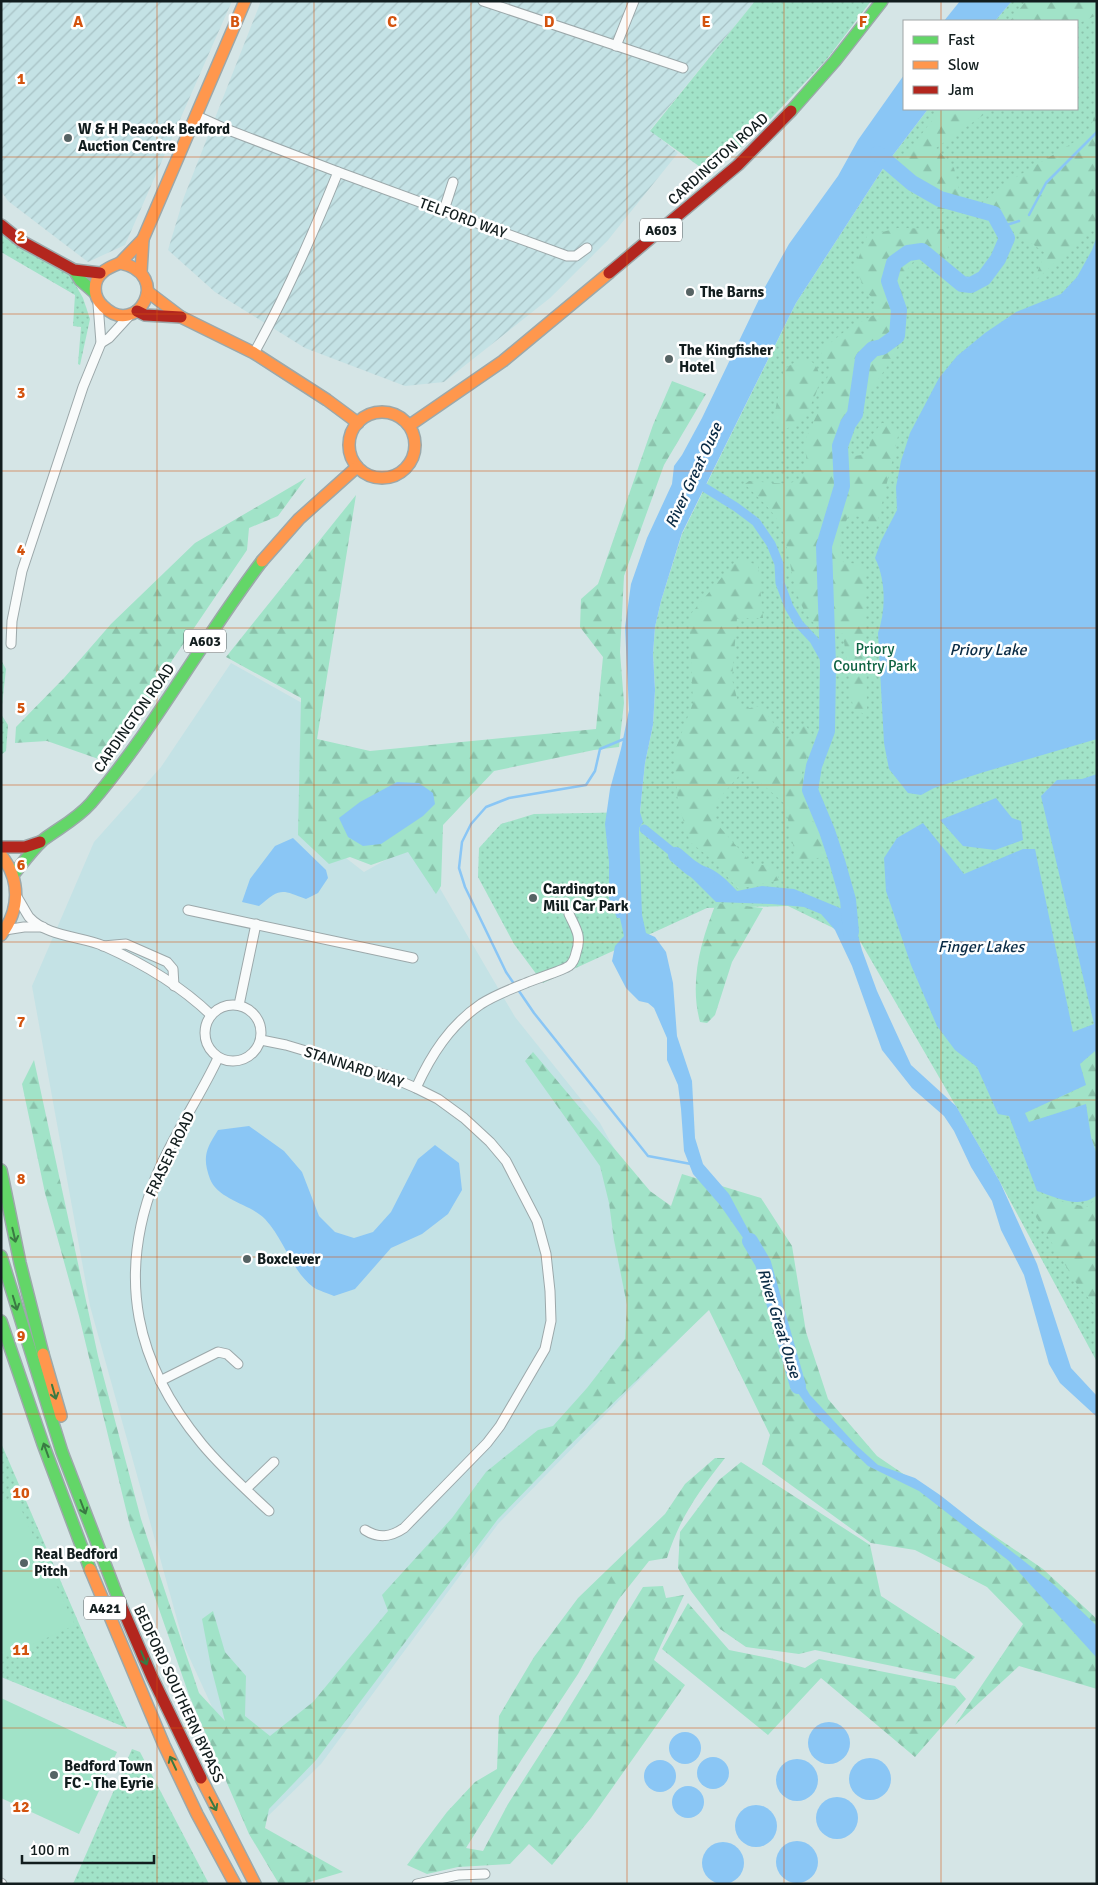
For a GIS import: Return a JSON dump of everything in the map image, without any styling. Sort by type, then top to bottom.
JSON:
[{"type":"main road","points":[[120,263],[143,239],[245,1]]},
{"type":"main road","name":"CARDINGTON ROAD","points":[[410,425],[503,361],[738,165],[788,115],[835,62],[882,1]]},
{"type":"main road","points":[[1,226],[21,240],[74,270],[100,273]]},
{"type":"main road","points":[[141,272],[143,239]]},
{"type":"main road","points":[[97,298],[94,283],[100,273],[109,266],[120,263],[135,267],[146,280],[148,292],[144,303],[134,313]]},
{"type":"main road","points":[[74,270],[106,312],[119,316],[134,313],[181,317]]},
{"type":"main road","points":[[148,292],[181,317],[254,353],[358,423]]},
{"type":"main road","points":[[381,412],[397,415],[410,425],[416,440],[414,456],[406,469],[391,478],[378,478],[366,474],[357,467],[351,456],[349,444],[352,431],[358,423],[368,415],[381,412]]},
{"type":"main road","name":"CARDINGTON ROAD","points":[[13,874],[42,841],[72,820],[89,805],[141,738],[228,607],[266,556],[299,519],[357,467]]},
{"type":"main road","name":"CARDINGTON ROAD","points":[[1,847],[25,847],[42,841]]},
{"type":"main road","points":[[1,855],[13,874],[17,897],[14,910],[3,933]]},
{"type":"main road","points":[[1,1170],[9,1216],[38,1336],[68,1442],[71,1478]]},
{"type":"main road","name":"BEDFORD SOUTHERN BYPASS","points":[[1,1256],[71,1478],[151,1676],[209,1796],[255,1884]]},
{"type":"main road","name":"BEDFORD SOUTHERN BYPASS","points":[[1,1320],[89,1570],[136,1683],[193,1805],[235,1884]]},
{"type":"main road","points":[[1,1342],[15,1364]]},
{"type":"street","points":[[483,1],[683,68]]},
{"type":"street","points":[[616,46],[634,1]]},
{"type":"street","name":"TELFORD WAY","points":[[197,116],[338,172],[568,256],[576,256],[587,248]]},
{"type":"street","points":[[254,353],[298,268],[338,172]]},
{"type":"street","points":[[444,210],[453,182]]},
{"type":"street","points":[[11,644],[12,621],[22,571],[84,387],[101,343],[97,298]]},
{"type":"street","points":[[101,343],[109,338],[134,313]]},
{"type":"street","points":[[17,897],[29,917],[43,927]]},
{"type":"street","points":[[188,910],[413,958]]},
{"type":"street","points":[[416,1088],[436,1050],[452,1028],[481,1004],[497,995],[568,967],[575,958],[580,940],[569,914]]},
{"type":"street","points":[[239,1005],[256,924]]},
{"type":"street","points":[[3,933],[24,927],[43,927],[103,946],[150,970],[198,1003],[211,1015]]},
{"type":"street","points":[[103,946],[126,944],[168,962],[173,969],[174,986]]},
{"type":"street","points":[[230,1005],[239,1005],[249,1010],[257,1019],[261,1028],[261,1040],[256,1050],[247,1058],[237,1062],[218,1058],[211,1052],[206,1042],[206,1024],[211,1015],[220,1008],[230,1005]]},
{"type":"street","name":"STANNARD WAY","points":[[261,1040],[386,1075],[438,1099],[464,1118],[490,1142],[506,1161],[537,1220],[546,1254],[551,1321],[545,1348],[494,1434],[411,1521],[394,1535],[381,1537],[365,1530]]},
{"type":"street","name":"FRASER ROAD","points":[[218,1058],[206,1084],[174,1140],[147,1201],[137,1240],[134,1267],[135,1290],[141,1326],[150,1357],[168,1396],[203,1445],[269,1511]]},
{"type":"street","points":[[160,1381],[218,1352],[227,1354],[238,1364]]},
{"type":"street","points":[[246,1490],[274,1462]]},
{"type":"street","points":[[417,1884],[458,1875],[485,1874]]},
{"type":"shaded area","points":[[1,1],[232,1],[125,245],[88,262],[8,201],[1,191]]},
{"type":"shaded area","points":[[261,1],[755,1],[650,130],[678,153],[608,240],[550,298],[444,382],[405,386],[305,348],[215,292],[168,250],[184,197]]},
{"type":"shaded area","points":[[231,663],[302,703],[301,823],[364,872],[414,844],[515,1017],[600,1123],[705,1313],[498,1524],[321,1764],[264,1820],[185,1648],[90,1306],[32,986],[94,842],[161,767]]},
{"type":"green space","points":[[755,1],[871,1],[827,59],[761,129],[710,174],[650,131]]},
{"type":"green space","name":"Priory Country Park","points":[[1012,1],[1097,1],[1097,1362],[1000,1182],[860,941],[788,906],[707,908],[543,983],[514,944],[478,877],[479,848],[501,824],[534,814],[640,812],[645,763],[653,725],[655,627],[682,534],[796,303],[884,167],[927,110],[1078,110],[1078,20],[996,20]]},
{"type":"green space","points":[[1026,1],[1097,1],[1097,15],[1078,24],[1078,20],[1011,20]]},
{"type":"green space","points":[[1097,107],[1096,224],[1033,283],[1045,253],[979,206],[1000,187],[1089,133]]},
{"type":"green space","points":[[940,110],[991,110],[936,148],[954,168],[961,198],[941,213],[889,176]]},
{"type":"green space","points":[[898,228],[944,229],[949,249],[945,264],[913,262],[901,278],[905,329],[893,358],[868,394],[853,407],[838,436],[846,448],[855,456],[868,454],[871,436],[882,423],[894,424],[899,432],[876,529],[872,532],[861,517],[849,515],[839,536],[843,562],[865,565],[867,716],[853,708],[843,634],[821,628],[811,621],[804,610],[794,583],[779,522],[745,484],[749,481],[787,484],[802,479],[807,462],[804,442],[819,410],[830,367],[820,351],[849,328],[874,315],[877,302],[866,292],[855,267],[867,236]]},
{"type":"green space","points":[[1,233],[61,267],[75,279],[74,282],[83,298],[90,319],[80,365],[78,364],[81,327],[73,326],[75,295],[1,252]]},
{"type":"green space","points":[[800,359],[811,361],[817,368],[819,376],[816,395],[800,420],[795,425],[783,430],[774,416],[784,369]]},
{"type":"green space","points":[[672,381],[706,394],[664,465],[624,576],[620,652],[624,703],[619,747],[594,750],[494,771],[443,825],[441,886],[436,894],[408,852],[371,865],[350,857],[329,864],[298,835],[301,698],[226,657],[356,495],[317,739],[370,751],[596,729],[603,657],[580,627],[581,599],[598,584],[653,425]]},
{"type":"green space","points":[[306,478],[278,516],[249,528],[247,550],[173,659],[110,763],[47,741],[15,743],[16,727],[64,678],[111,624],[195,543]]},
{"type":"green space","points":[[739,557],[758,566],[763,618],[737,618],[732,679],[740,710],[760,706],[787,739],[805,725],[813,735],[802,773],[810,820],[825,829],[828,857],[796,860],[785,804],[745,769],[714,804],[717,824],[753,865],[771,865],[780,880],[738,889],[714,861],[690,842],[678,803],[674,753],[693,703],[689,616]]},
{"type":"green space","points":[[1,660],[6,669],[1,714]]},
{"type":"green space","points":[[1,714],[8,725],[6,751],[1,755]]},
{"type":"green space","points":[[716,903],[763,908],[732,962],[715,1015],[707,1023],[700,1022],[697,1007],[696,976],[701,947]]},
{"type":"green space","points":[[1096,1050],[1097,1155],[1091,1137],[1086,1104],[1029,1122],[1024,1113],[1086,1086],[1080,1064]]},
{"type":"green space","points":[[533,1052],[650,1191],[671,1206],[682,1174],[761,1198],[792,1246],[806,1332],[828,1399],[877,1456],[1043,1569],[1097,1619],[1097,1689],[1019,1666],[955,1725],[1023,1624],[987,1587],[915,1550],[871,1543],[762,1464],[770,1435],[709,1310],[568,1447],[498,1519],[317,1759],[269,1809],[265,1828],[343,1872],[303,1884],[279,1884],[249,1834],[189,1695],[130,1526],[79,1316],[45,1193],[22,1084],[34,1060],[98,1356],[141,1519],[199,1693],[225,1721],[211,1667],[202,1619],[213,1611],[225,1652],[246,1676],[245,1716],[270,1736],[313,1702],[388,1611],[382,1595],[452,1518],[486,1472],[538,1430],[553,1426],[587,1388],[625,1339],[627,1305],[614,1240],[609,1203],[600,1166],[525,1061]]},
{"type":"green space","points":[[1040,1197],[1087,1207],[1097,1197],[1097,1308],[1078,1286],[1033,1212]]},
{"type":"green space","points":[[1,1443],[87,1642],[127,1728],[1,1677]]},
{"type":"green space","points":[[715,1458],[725,1458],[684,1517],[667,1558],[649,1561],[619,1599],[578,1674],[466,1848],[483,1851],[508,1804],[643,1587],[663,1586],[666,1598],[684,1595],[654,1660],[685,1685],[591,1818],[552,1865],[529,1844],[510,1864],[458,1867],[427,1874],[407,1865],[447,1812],[475,1782],[497,1769],[499,1716],[534,1657],[578,1598],[665,1514],[685,1484]]},
{"type":"green space","points":[[741,1462],[870,1545],[881,1596],[975,1657],[955,1679],[815,1650],[799,1654],[746,1647],[720,1629],[691,1591],[678,1568],[680,1532],[719,1480]]},
{"type":"green space","name":"Real Bedford Pitch","points":[[15,1496],[75,1625],[1,1659],[1,1502]]},
{"type":"green space","points":[[688,1603],[729,1650],[774,1659],[805,1668],[819,1659],[955,1686],[966,1699],[915,1757],[821,1678],[768,1735],[662,1649]]},
{"type":"green space","name":"Bedford Town FC - The Eyrie","points":[[1,1698],[117,1752],[79,1834],[1,1798]]},
{"type":"green space","points":[[132,1749],[140,1752],[209,1884],[73,1884]]},
{"type":"water","points":[[960,1],[1012,1],[996,20],[945,20]]},
{"type":"water","points":[[903,76],[903,110],[927,110],[884,167],[796,303],[682,533],[655,627],[653,725],[645,763],[640,812],[643,822],[639,828],[642,915],[646,933],[655,937],[666,952],[673,983],[677,1036],[692,1081],[695,1138],[703,1164],[729,1194],[753,1239],[762,1265],[720,1205],[693,1174],[684,1151],[678,1085],[667,1060],[667,1038],[654,1008],[648,1003],[639,1001],[626,988],[612,961],[615,946],[624,936],[620,918],[617,918],[609,898],[609,862],[605,824],[610,789],[629,710],[625,627],[631,584],[647,538],[672,484],[674,466],[702,418],[765,287],[789,244],[838,176],[858,140]]},
{"type":"water","name":"Priory Lake","points":[[1097,236],[1097,739],[984,772],[934,788],[921,795],[908,793],[889,769],[884,743],[878,633],[881,624],[884,595],[879,567],[875,558],[881,541],[897,510],[896,487],[901,461],[910,433],[939,378],[957,356],[985,333],[1016,312],[1061,294],[1077,277],[1092,250]]},
{"type":"water","name":"Finger Lakes","points":[[1097,774],[1097,1061],[1095,1051],[1080,1064],[1086,1085],[1025,1113],[1029,1122],[1086,1104],[1091,1137],[1097,1155],[1097,1195],[1083,1202],[1075,1202],[1037,1191],[1009,1116],[998,1114],[977,1067],[955,1050],[937,1026],[911,965],[886,891],[884,858],[897,838],[923,823],[964,874],[1023,849],[1035,849],[1073,1032],[1094,1024],[1041,796],[1057,780],[1082,779]]},
{"type":"water","points":[[397,782],[419,783],[433,793],[435,804],[423,816],[381,844],[363,846],[348,837],[339,818],[360,802]]},
{"type":"water","points":[[996,798],[1012,818],[1021,821],[1023,840],[995,850],[963,846],[940,820]]},
{"type":"water","points":[[293,838],[326,870],[328,878],[318,893],[306,899],[291,893],[281,892],[259,906],[242,902],[250,879],[275,846]]},
{"type":"water","points":[[690,863],[711,869],[727,880],[737,891],[762,886],[794,889],[852,913],[862,950],[877,991],[911,1065],[956,1106],[1000,1182],[1037,1264],[1071,1368],[1097,1396],[1097,1417],[1060,1383],[1049,1364],[1024,1275],[1001,1230],[992,1201],[971,1167],[954,1131],[944,1116],[912,1088],[882,1050],[852,966],[835,930],[821,914],[804,907],[716,902],[692,878],[686,869]]},
{"type":"water","points":[[249,1126],[284,1151],[302,1172],[319,1216],[335,1232],[354,1238],[373,1232],[391,1212],[418,1159],[435,1145],[459,1163],[462,1190],[448,1214],[422,1234],[391,1248],[355,1289],[334,1296],[313,1287],[305,1280],[265,1219],[252,1209],[220,1192],[210,1179],[206,1159],[208,1148],[218,1130]]},
{"type":"water","points":[[780,1325],[792,1365],[810,1395],[857,1446],[878,1465],[915,1478],[940,1495],[1053,1584],[1097,1626],[1097,1658],[1009,1561],[919,1491],[868,1466],[810,1410],[791,1383],[784,1355]]},
{"type":"water","points":[[829,1722],[844,1728],[850,1743],[844,1758],[829,1764],[814,1758],[808,1743],[814,1728]]},
{"type":"water","points":[[685,1732],[697,1736],[701,1748],[697,1760],[685,1764],[673,1760],[669,1748],[673,1736]]},
{"type":"water","points":[[713,1757],[725,1761],[729,1773],[725,1785],[713,1789],[701,1785],[697,1773],[701,1761]]},
{"type":"water","points":[[870,1758],[885,1764],[891,1779],[885,1794],[870,1800],[855,1794],[849,1779],[855,1764]]},
{"type":"water","points":[[797,1759],[812,1765],[818,1780],[812,1795],[797,1801],[782,1795],[776,1780],[782,1765]]},
{"type":"water","points":[[660,1760],[672,1764],[676,1776],[672,1788],[660,1792],[648,1788],[644,1776],[648,1764]]},
{"type":"water","points":[[688,1786],[700,1790],[704,1802],[700,1814],[688,1818],[676,1814],[672,1802],[676,1790]]},
{"type":"water","points":[[837,1797],[852,1803],[858,1818],[852,1833],[837,1839],[822,1833],[816,1818],[822,1803]]},
{"type":"water","points":[[756,1805],[771,1811],[777,1826],[771,1841],[756,1847],[741,1841],[735,1826],[741,1811]]},
{"type":"water","points":[[797,1841],[812,1847],[818,1862],[812,1877],[797,1883],[782,1877],[776,1862],[782,1847]]},
{"type":"water","points":[[723,1842],[738,1848],[744,1863],[738,1878],[723,1884],[708,1878],[702,1863],[708,1848]]},
{"type":"waterway","points":[[1029,215],[1046,183],[1097,132]]},
{"type":"waterway","points":[[851,932],[848,900],[837,861],[810,790],[814,766],[827,731],[828,665],[824,546],[842,486],[840,446],[848,424],[855,414],[863,359],[873,349],[882,347],[897,336],[899,310],[889,281],[894,263],[908,253],[922,251],[962,284],[971,285],[984,278],[998,259],[1007,238],[994,214],[940,199],[912,183],[878,154]]},
{"type":"waterway","points":[[1000,227],[1019,221]]},
{"type":"waterway","points":[[694,481],[756,522],[771,544],[779,564],[780,583],[789,607],[799,624],[814,640],[828,665]]},
{"type":"waterway","points":[[624,739],[600,749],[595,771],[586,785],[509,798],[486,807],[471,824],[462,842],[459,868],[465,887],[506,972],[534,1013],[648,1156],[691,1164]]},
{"type":"waterway","points":[[644,829],[676,855]]},
{"type":"waterway","points":[[676,855],[707,878]]},
{"type":"waterway","name":"River Great Ouse","points":[[750,1241],[763,1263],[798,1386]]},
{"type":"traffic: fast","points":[[791,111],[835,61],[882,1]]},
{"type":"traffic: fast","points":[[74,270],[80,280],[95,293]]},
{"type":"traffic: fast","points":[[13,875],[43,840],[86,809],[114,774],[136,745],[262,561]]},
{"type":"traffic: fast","points":[[1,1170],[20,1263],[43,1354]]},
{"type":"traffic: fast","points":[[1,1256],[62,1452],[120,1603]]},
{"type":"traffic: fast","points":[[1,1321],[43,1444],[90,1569]]},
{"type":"traffic: slow","points":[[141,272],[143,239],[245,1]]},
{"type":"traffic: slow","points":[[120,263],[143,239]]},
{"type":"traffic: slow","points":[[120,263],[136,269],[145,279],[147,290],[144,301],[138,310],[128,315],[116,314],[103,306],[97,298],[95,289],[99,276],[107,269],[120,263]]},
{"type":"traffic: slow","points":[[410,425],[503,361],[609,273]]},
{"type":"traffic: slow","points":[[148,292],[181,317],[254,353],[327,400],[358,423]]},
{"type":"traffic: slow","points":[[382,412],[395,414],[410,427],[413,432],[415,445],[413,458],[400,473],[395,476],[382,478],[369,476],[354,463],[351,458],[349,445],[351,432],[364,417],[369,414],[382,412]]},
{"type":"traffic: slow","points":[[262,561],[299,519],[357,467]]},
{"type":"traffic: slow","points":[[1,855],[12,875],[16,895],[12,915],[1,935]]},
{"type":"traffic: slow","points":[[43,1354],[61,1416]]},
{"type":"traffic: slow","points":[[90,1569],[164,1745],[197,1814],[235,1884]]},
{"type":"traffic: slow","points":[[201,1778],[255,1884]]},
{"type":"traffic: jam","points":[[609,273],[738,165],[791,111]]},
{"type":"traffic: jam","points":[[1,225],[21,241],[74,270],[100,273]]},
{"type":"traffic: jam","points":[[137,311],[145,315],[181,317]]},
{"type":"traffic: jam","points":[[1,847],[25,847],[40,842]]},
{"type":"traffic: jam","points":[[120,1603],[152,1677],[201,1778]]},
{"type":"place","name":"W & H Peacock Bedford Auction Centre","points":[[68,138]]},
{"type":"place","name":"The Barns","points":[[690,292]]},
{"type":"place","name":"The Kingfisher Hotel","points":[[669,359]]},
{"type":"place","name":"Cardington Mill Car Park","points":[[533,898]]},
{"type":"place","name":"Boxclever","points":[[247,1259]]},
{"type":"place","name":"Real Bedford Pitch","points":[[24,1563]]},
{"type":"place","name":"Bedford Town FC - The Eyrie","points":[[54,1775]]}]
